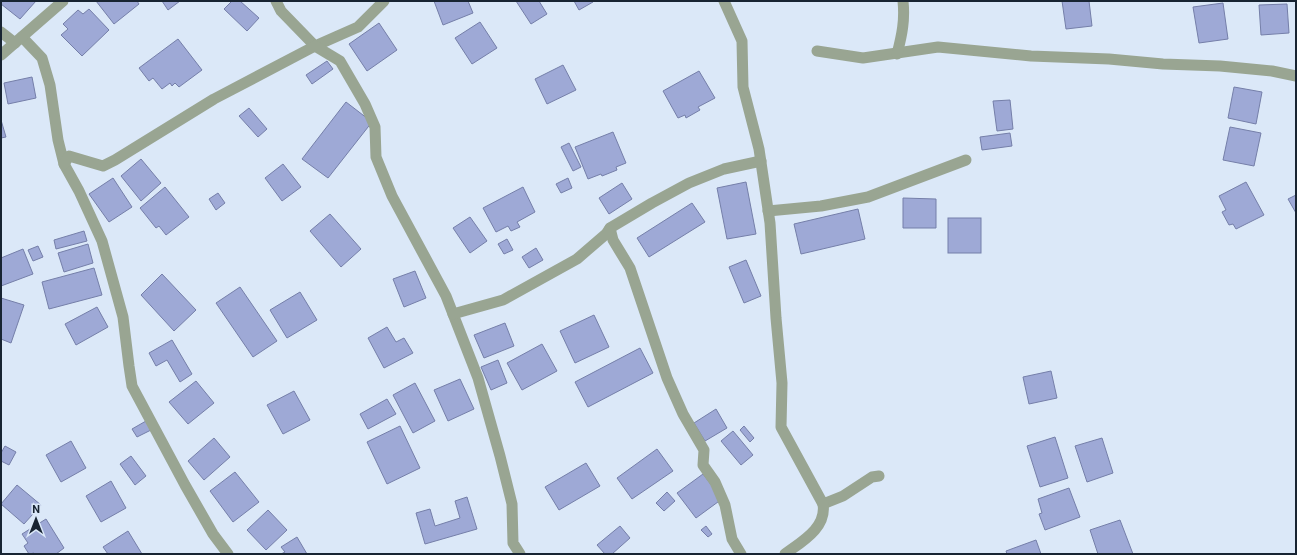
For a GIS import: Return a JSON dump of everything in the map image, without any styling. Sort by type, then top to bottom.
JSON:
[{"type":"street","points":[[1,55],[63,1]]},
{"type":"street","points":[[276,1],[281,11],[314,46],[340,62],[365,104],[375,127],[376,157],[392,196],[446,296],[478,378],[512,504],[514,543],[520,554]]},
{"type":"street","points":[[64,164],[69,156],[103,166],[115,160],[214,99],[314,46],[358,27],[384,1]]},
{"type":"street","points":[[724,1],[742,41],[743,87],[759,149],[768,211],[782,383],[781,427],[823,504],[824,510],[820,522],[813,532],[785,554]]},
{"type":"street","points":[[897,54],[905,16],[904,1]]},
{"type":"street","points":[[1,32],[19,40],[42,58],[50,85],[58,140],[64,164],[79,191],[102,241],[124,317],[128,366],[132,386],[185,485],[213,534],[228,554]]},
{"type":"street","points":[[817,51],[863,58],[938,48],[1031,56],[1220,66],[1272,71],[1296,76]]},
{"type":"street","points":[[768,211],[821,206],[868,197],[966,160]]},
{"type":"street","points":[[453,314],[503,300],[577,259],[606,234],[610,228],[652,202],[689,183],[724,169],[761,161]]},
{"type":"street","points":[[610,228],[613,240],[630,268],[667,378],[683,414],[704,450],[703,465],[713,479],[726,505],[732,539],[741,554]]},
{"type":"street","points":[[823,504],[843,496],[872,477],[879,476]]},
{"type":"building","points":[[1,1],[36,1],[20,19],[1,4]]},
{"type":"building","points":[[96,1],[137,1],[139,4],[114,24]]},
{"type":"building","points":[[162,1],[180,1],[168,10]]},
{"type":"building","points":[[232,1],[240,1],[259,18],[247,31],[224,9]]},
{"type":"building","points":[[434,1],[468,1],[473,13],[443,25]]},
{"type":"building","points":[[516,1],[539,1],[547,14],[531,24]]},
{"type":"building","points":[[574,1],[593,1],[593,2],[579,10]]},
{"type":"building","points":[[1062,1],[1089,1],[1092,26],[1066,29]]},
{"type":"building","points":[[1223,3],[1228,39],[1199,43],[1193,7]]},
{"type":"building","points":[[1287,4],[1289,33],[1261,35],[1259,5]]},
{"type":"building","points":[[89,9],[109,30],[82,56],[61,35],[68,29],[63,24],[78,10],[83,14]]},
{"type":"building","points":[[480,22],[497,48],[472,64],[455,38]]},
{"type":"building","points":[[379,23],[397,50],[367,71],[349,44]]},
{"type":"building","points":[[178,39],[202,70],[179,87],[175,83],[172,86],[170,83],[162,89],[153,78],[149,81],[139,68]]},
{"type":"building","points":[[327,61],[333,69],[312,84],[306,75]]},
{"type":"building","points":[[563,65],[576,90],[547,104],[535,79]]},
{"type":"building","points":[[699,71],[715,98],[698,107],[700,110],[686,118],[685,115],[678,118],[663,91]]},
{"type":"building","points":[[32,77],[36,98],[8,104],[4,83]]},
{"type":"building","points":[[1234,87],[1262,92],[1256,124],[1228,118]]},
{"type":"building","points":[[1010,100],[1013,129],[997,131],[993,101]]},
{"type":"building","points":[[346,102],[372,122],[328,178],[302,159]]},
{"type":"building","points":[[249,108],[267,129],[258,137],[239,116]]},
{"type":"building","points":[[1,120],[6,137],[1,138]]},
{"type":"building","points":[[1230,127],[1261,133],[1254,166],[1223,160]]},
{"type":"building","points":[[613,132],[626,163],[616,167],[617,170],[602,176],[601,174],[588,179],[575,147]]},
{"type":"building","points":[[1010,133],[1012,146],[982,150],[980,137]]},
{"type":"building","points":[[569,143],[581,167],[573,171],[561,147]]},
{"type":"building","points":[[141,159],[161,183],[141,201],[121,176]]},
{"type":"building","points":[[283,164],[301,187],[282,201],[265,178]]},
{"type":"building","points":[[113,178],[132,207],[109,222],[89,194]]},
{"type":"building","points":[[568,178],[572,188],[561,193],[556,184]]},
{"type":"building","points":[[746,182],[756,234],[727,239],[717,188]]},
{"type":"building","points":[[1246,182],[1264,215],[1236,229],[1233,224],[1229,225],[1222,212],[1226,210],[1219,196]]},
{"type":"building","points":[[622,183],[632,199],[609,214],[599,198]]},
{"type":"building","points":[[165,187],[189,217],[166,235],[159,226],[156,228],[140,208]]},
{"type":"building","points":[[523,187],[535,212],[517,222],[520,227],[511,231],[508,226],[496,232],[483,208]]},
{"type":"building","points":[[218,193],[225,203],[216,210],[209,199]]},
{"type":"building","points":[[1296,195],[1296,213],[1288,199]]},
{"type":"building","points":[[903,198],[936,199],[936,228],[903,228]]},
{"type":"building","points":[[692,203],[705,222],[649,257],[637,238]]},
{"type":"building","points":[[858,209],[865,239],[801,254],[794,224]]},
{"type":"building","points":[[330,214],[361,249],[341,267],[310,231]]},
{"type":"building","points":[[470,217],[487,241],[470,253],[453,228]]},
{"type":"building","points":[[948,218],[981,218],[981,253],[948,253]]},
{"type":"building","points":[[84,231],[87,241],[56,249],[54,240]]},
{"type":"building","points":[[507,239],[513,250],[504,254],[498,244]]},
{"type":"building","points":[[88,244],[93,263],[64,272],[58,253]]},
{"type":"building","points":[[38,246],[43,257],[33,261],[28,250]]},
{"type":"building","points":[[536,248],[543,260],[529,268],[522,257]]},
{"type":"building","points":[[23,249],[33,274],[1,286],[1,258]]},
{"type":"building","points":[[746,260],[761,296],[744,303],[729,267]]},
{"type":"building","points":[[94,268],[102,295],[49,309],[42,282]]},
{"type":"building","points":[[415,271],[426,298],[404,307],[393,279]]},
{"type":"building","points":[[162,274],[196,310],[174,331],[141,295]]},
{"type":"building","points":[[240,287],[277,341],[253,357],[216,303]]},
{"type":"building","points":[[300,292],[317,320],[287,338],[270,310]]},
{"type":"building","points":[[1,298],[24,305],[11,343],[1,339]]},
{"type":"building","points":[[97,307],[108,327],[76,345],[65,324]]},
{"type":"building","points":[[594,315],[609,347],[575,363],[560,331]]},
{"type":"building","points":[[505,323],[514,346],[484,358],[474,335]]},
{"type":"building","points":[[387,327],[396,342],[404,338],[413,353],[384,368],[368,338]]},
{"type":"building","points":[[172,340],[192,374],[180,382],[167,360],[156,366],[149,353]]},
{"type":"building","points":[[542,344],[557,371],[522,390],[507,363]]},
{"type":"building","points":[[640,348],[653,373],[588,407],[575,382]]},
{"type":"building","points":[[498,360],[507,383],[491,390],[481,367]]},
{"type":"building","points":[[1051,371],[1057,398],[1029,404],[1023,377]]},
{"type":"building","points":[[460,379],[474,409],[448,421],[434,390]]},
{"type":"building","points":[[196,381],[214,403],[188,424],[169,402]]},
{"type":"building","points":[[415,383],[435,421],[413,433],[393,395]]},
{"type":"building","points":[[294,391],[310,420],[283,434],[267,405]]},
{"type":"building","points":[[387,399],[396,414],[368,429],[360,414]]},
{"type":"building","points":[[716,409],[727,428],[705,441],[694,423]]},
{"type":"building","points":[[146,421],[151,430],[137,437],[132,429]]},
{"type":"building","points":[[400,426],[420,468],[387,484],[367,442]]},
{"type":"building","points":[[744,426],[754,438],[750,442],[740,430]]},
{"type":"building","points":[[733,431],[753,455],[741,465],[721,441]]},
{"type":"building","points":[[1055,437],[1068,478],[1040,487],[1027,446]]},
{"type":"building","points":[[214,438],[230,457],[204,480],[188,461]]},
{"type":"building","points":[[1102,438],[1113,473],[1087,482],[1075,446]]},
{"type":"building","points":[[71,441],[86,468],[61,482],[46,455]]},
{"type":"building","points":[[5,446],[16,452],[9,465],[1,461],[1,453]]},
{"type":"building","points":[[657,449],[673,471],[632,499],[617,478]]},
{"type":"building","points":[[131,456],[146,476],[135,485],[120,464]]},
{"type":"building","points":[[586,463],[600,486],[559,510],[545,487]]},
{"type":"building","points":[[235,472],[259,502],[233,522],[210,491]]},
{"type":"building","points":[[703,474],[722,499],[696,518],[677,493]]},
{"type":"building","points":[[111,481],[126,508],[101,522],[86,496]]},
{"type":"building","points":[[17,485],[41,505],[24,524],[1,504]]},
{"type":"building","points":[[1069,488],[1080,517],[1045,530],[1039,514],[1042,513],[1038,499]]},
{"type":"building","points":[[667,492],[675,501],[664,511],[656,503]]},
{"type":"building","points":[[467,497],[477,529],[425,544],[416,513],[430,509],[435,526],[460,518],[455,501]]},
{"type":"building","points":[[268,510],[287,530],[266,550],[247,530]]},
{"type":"building","points":[[46,519],[64,548],[56,554],[29,554],[24,546],[28,543],[22,534]]},
{"type":"building","points":[[1120,520],[1133,554],[1098,554],[1090,530]]},
{"type":"building","points":[[620,526],[630,538],[612,554],[605,554],[597,545]]},
{"type":"building","points":[[706,526],[712,534],[708,537],[701,530]]},
{"type":"building","points":[[128,531],[142,554],[108,554],[103,547]]},
{"type":"building","points":[[297,537],[307,554],[281,554],[285,552],[281,547]]},
{"type":"building","points":[[1036,540],[1041,554],[1007,554],[1006,551]]}]
